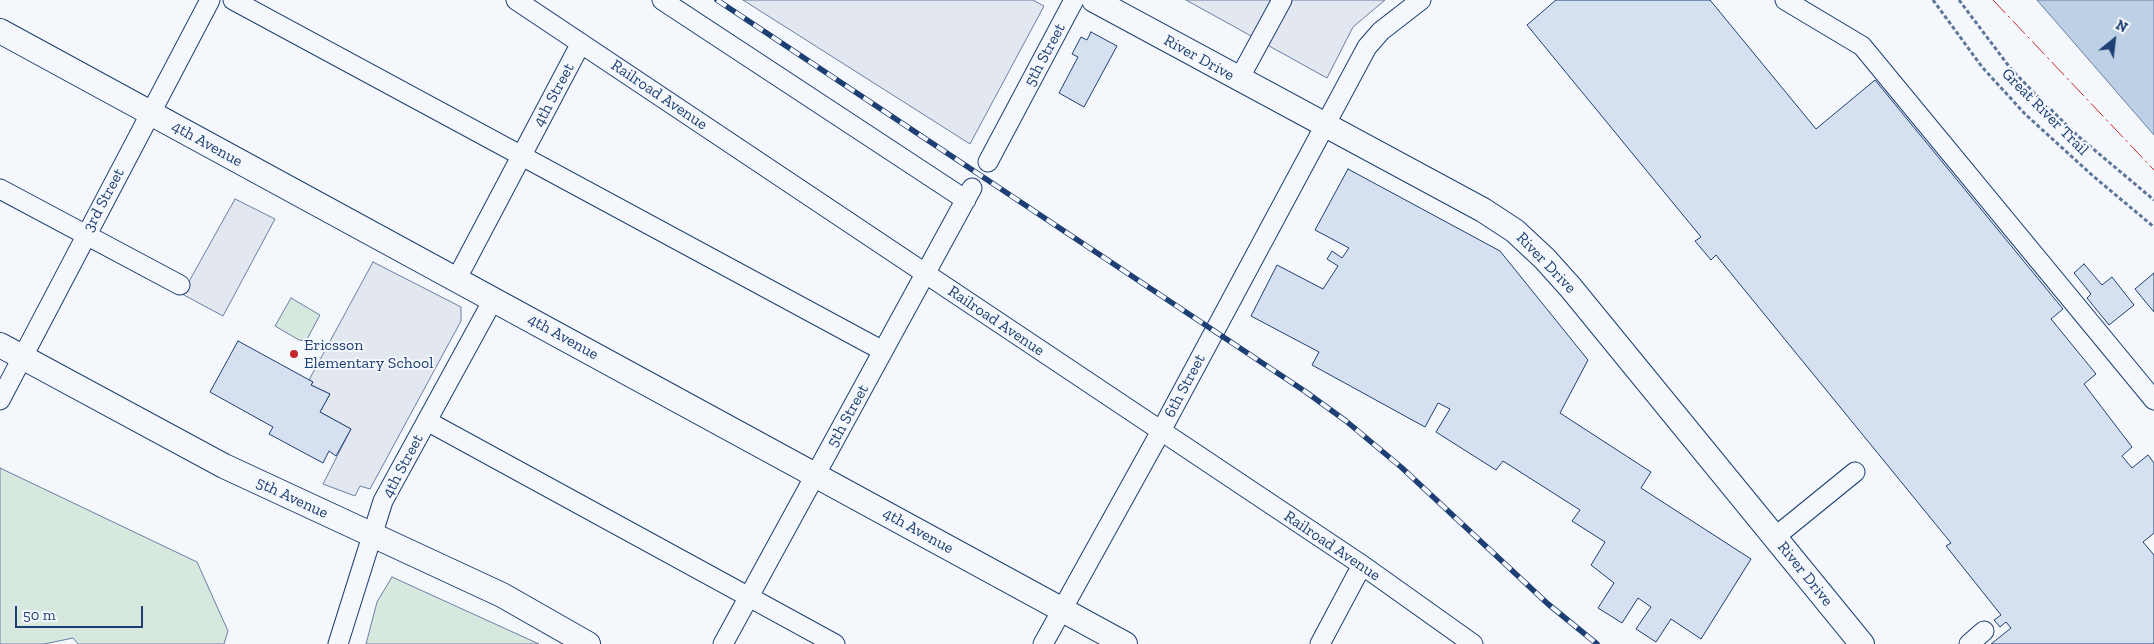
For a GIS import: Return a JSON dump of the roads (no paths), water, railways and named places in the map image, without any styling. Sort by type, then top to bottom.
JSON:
[{"type":"main road","name":"River Drive","points":[[1094,0],[1326,127],[1483,210],[1515,231],[1546,258],[1862,644]]},
{"type":"main road","name":"4th Avenue","points":[[0,31],[1125,644]]},
{"type":"main road","name":"5th Avenue","points":[[0,345],[224,466],[502,596],[588,644]]},
{"type":"street","name":"3rd Street","points":[[0,400],[210,0]]},
{"type":"street","points":[[233,0],[883,352]]},
{"type":"street","name":"Railroad Avenue","points":[[516,0],[1362,565],[1473,644]]},
{"type":"street","name":"5th Street","points":[[662,0],[969,194],[723,644]]},
{"type":"street","name":"5th Street","points":[[988,162],[1074,0]]},
{"type":"street","points":[[1239,79],[1282,0]]},
{"type":"street","name":"6th Street","points":[[1043,644],[1326,127],[1367,47],[1381,31],[1421,0]]},
{"type":"street","points":[[1785,0],[1862,46],[2154,400]]},
{"type":"street","name":"4th Street","points":[[456,280],[581,43]]},
{"type":"street","points":[[0,189],[180,285]]},
{"type":"street","name":"4th Street","points":[[338,644],[383,501],[493,300]]},
{"type":"street","points":[[427,421],[835,644]]},
{"type":"street","points":[[1774,537],[1855,472]]},
{"type":"street","points":[[1320,644],[1362,565]]},
{"type":"street","points":[[1969,644],[1984,631]]},
{"type":"water","points":[[2037,0],[2154,0],[2154,135]]},
{"type":"railway","points":[[717,0],[1306,392],[1346,421],[1401,467],[1548,604],[1597,644]]},
{"type":"place","name":"Ericsson Elementary School","points":[[294,354]]}]
